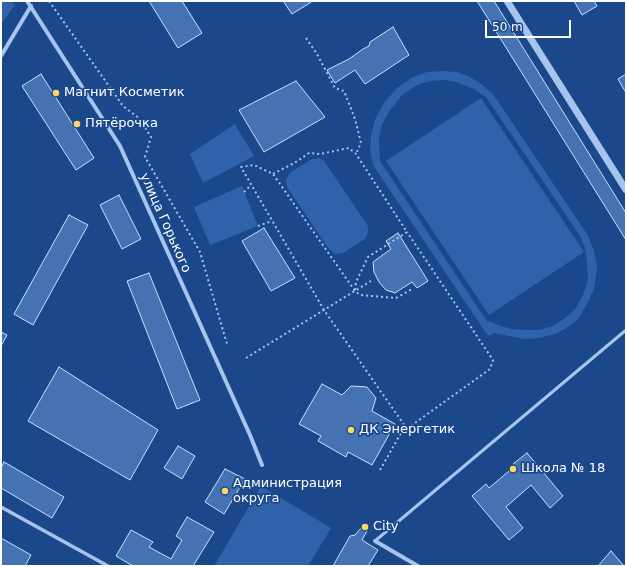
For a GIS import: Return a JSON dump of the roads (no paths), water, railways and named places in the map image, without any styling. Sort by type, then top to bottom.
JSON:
[{"type":"street","name":"улица Горького","points":[[27,1],[32,6],[120,146],[262,465]]},
{"type":"street","points":[[507,1],[626,190]]},
{"type":"street","points":[[1,56],[32,6]]},
{"type":"street","points":[[1,507],[108,566]]},
{"type":"street","points":[[375,541],[418,566]]},
{"type":"lane","points":[[375,541],[626,330]]},
{"type":"place","name":"Магнит Косметик","points":[[56,93]]},
{"type":"place","name":"Пятёрочка","points":[[77,124]]},
{"type":"place","name":"ДК Энергетик","points":[[351,430]]},
{"type":"place","name":"Школа № 18","points":[[513,469]]},
{"type":"place","name":"Администрация округа","points":[[225,491]]},
{"type":"place","name":"City","points":[[365,527]]}]
